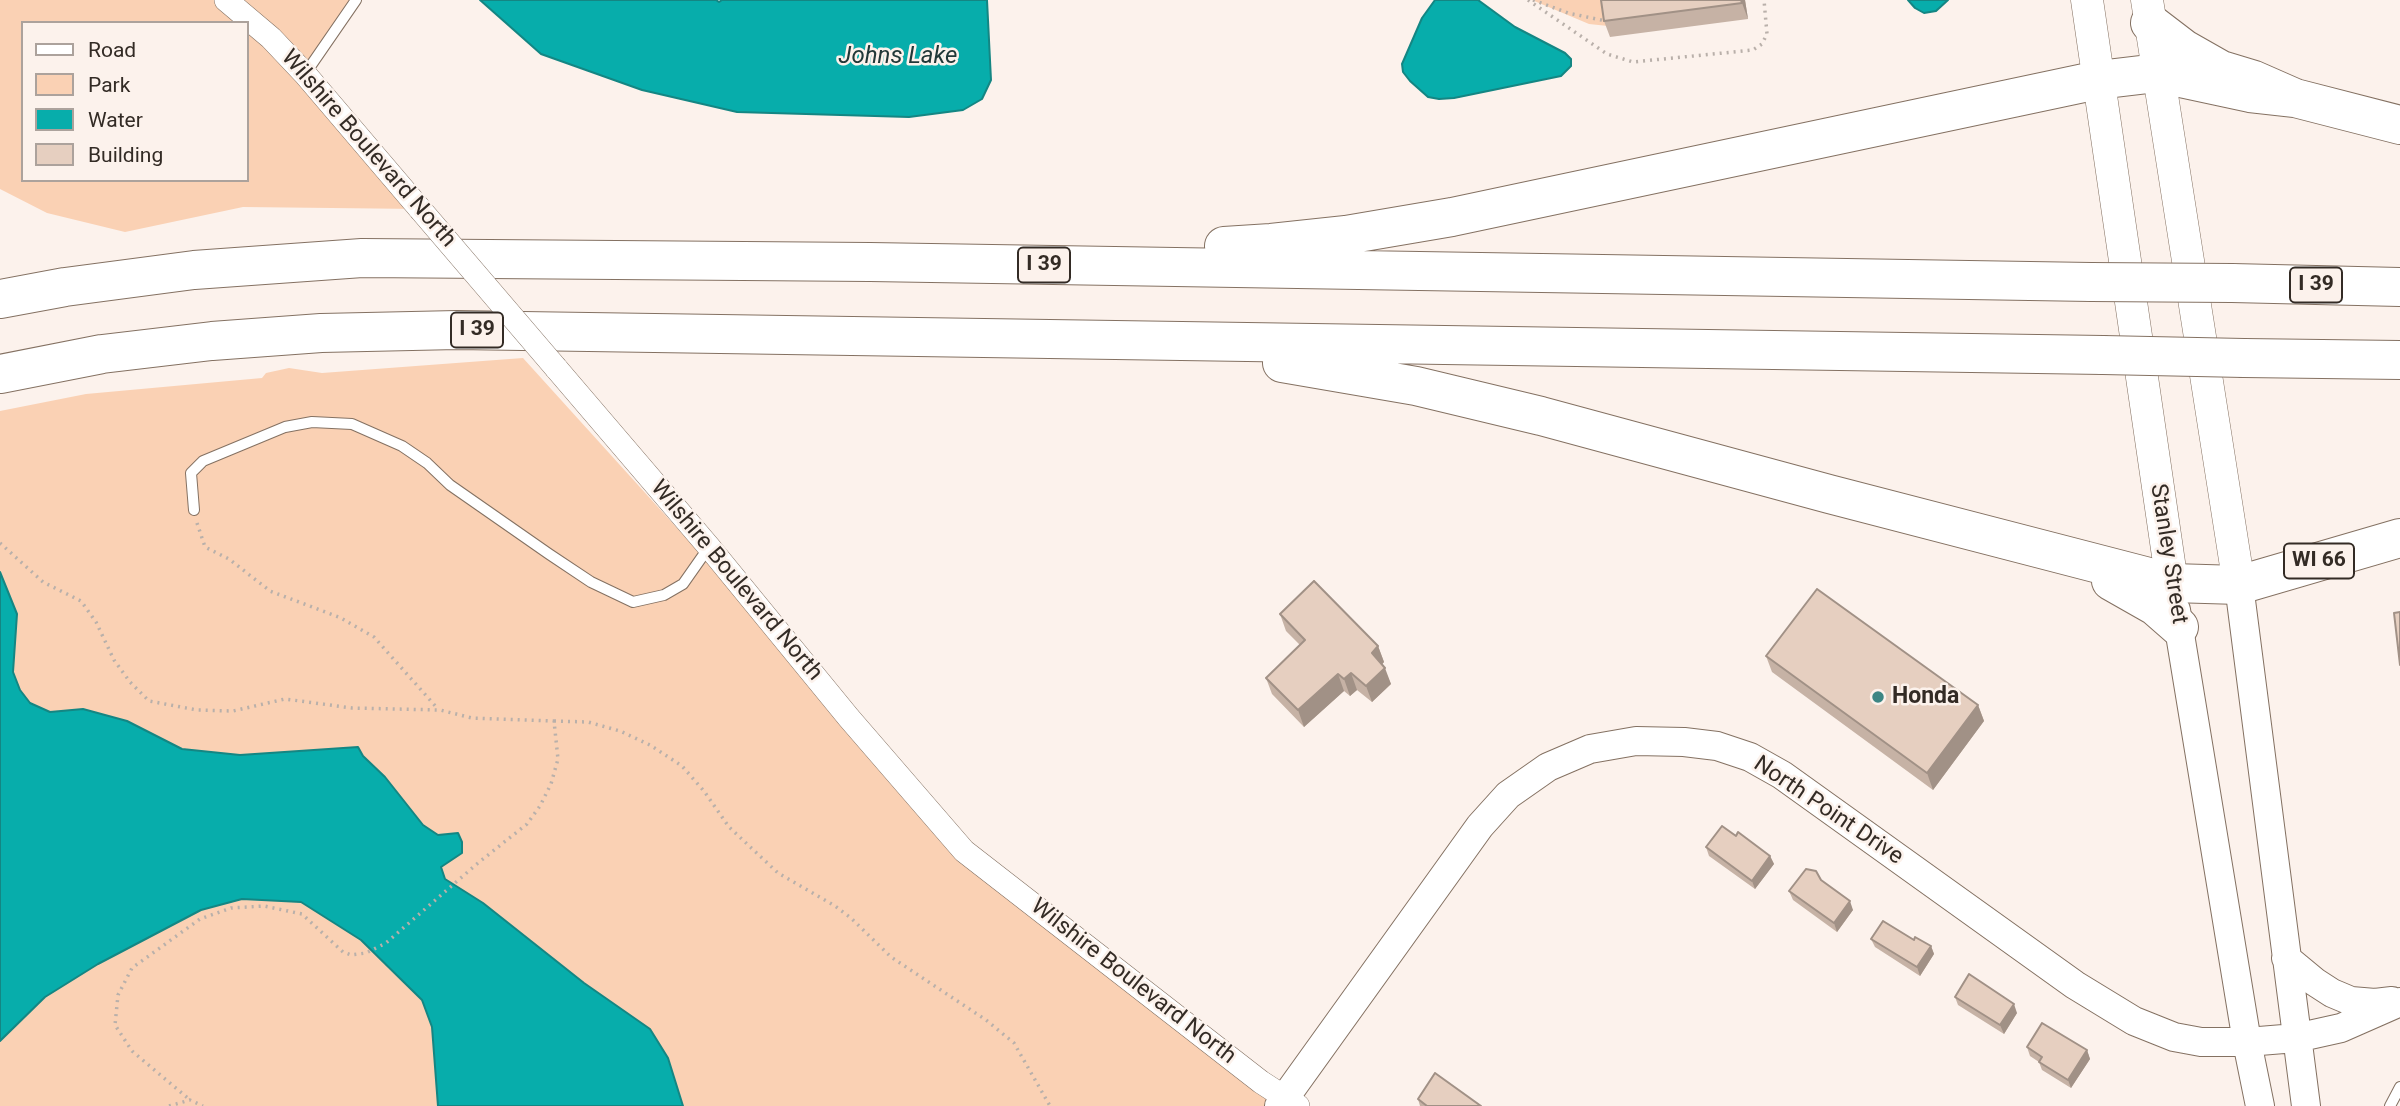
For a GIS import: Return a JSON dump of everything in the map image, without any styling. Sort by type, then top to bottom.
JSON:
[{"type":"highway","points":[[2148,11],[2202,61],[2295,98],[2400,125]]},
{"type":"highway","points":[[870,262],[905,246],[1211,246],[1271,243],[1346,234],[1574,193],[2098,80],[2157,73],[2250,93],[2295,98]]},
{"type":"highway","name":"I 39","points":[[0,299],[65,287],[194,270],[362,258],[870,262],[2400,287]]},
{"type":"highway","name":"I 39","points":[[0,373],[143,349],[212,341],[321,333],[457,330],[2400,360]]},
{"type":"highway","points":[[1204,341],[1236,358],[1363,375],[1541,416],[2172,583],[2239,585]]},
{"type":"highway","name":"WI 66","points":[[2239,585],[2400,538]]},
{"type":"highway","points":[[2067,555],[2155,606],[2179,627]]},
{"type":"main road","name":"Stanley Street","points":[[2087,0],[2172,583]]},
{"type":"main road","points":[[2148,11],[2239,585]]},
{"type":"street","name":"Wilshire Boulevard North","points":[[226,0],[271,38],[305,74],[709,547],[849,718],[964,851],[1287,1103]]},
{"type":"street","name":"Stanley Street","points":[[2172,583],[2247,1042],[2260,1106]]},
{"type":"street","points":[[2239,585],[2306,1106]]},
{"type":"street","name":"North Point Drive","points":[[1287,1103],[1480,826],[1508,795],[1548,767],[1590,749],[1636,741],[1717,746],[1750,757],[1782,775],[2075,985],[2134,1021],[2174,1037],[2201,1042],[2296,1038],[2341,1028],[2400,1001]]},
{"type":"street","points":[[2286,958],[2332,993],[2351,1000],[2375,1003],[2400,1001]]},
{"type":"lane","points":[[305,74],[356,0]]},
{"type":"lane","points":[[194,510],[191,473],[203,461],[285,427],[313,422],[352,424],[402,446],[427,463],[450,485],[549,554],[591,582],[633,602],[664,596],[683,584],[709,547]]},
{"type":"lane","points":[[2390,1106],[2400,1087]]},
{"type":"path","points":[[1531,0],[1607,54],[1633,62],[1752,50],[1762,44],[1767,34],[1764,0]]},
{"type":"path","points":[[1531,0],[1568,13],[1608,21]]},
{"type":"path","points":[[194,510],[205,547],[229,559],[270,591],[341,618],[374,637],[440,710]]},
{"type":"path","points":[[0,543],[43,582],[81,601],[91,612],[114,660],[130,682],[149,701],[197,710],[233,711],[285,699],[352,708],[440,710],[472,718],[588,722],[620,731],[650,745],[682,766],[704,791],[729,827],[778,873],[835,906],[891,957],[986,1020],[1014,1043],[1049,1106]]},
{"type":"path","points":[[203,1106],[190,1100],[132,1051],[115,1025],[118,995],[132,968],[200,919],[230,908],[264,906],[302,915],[343,952],[351,955],[366,953],[386,943],[527,824],[551,784],[558,759],[554,721]]},
{"type":"path","points":[[169,1106],[190,1100]]},
{"type":"green space","points":[[0,0],[354,0],[305,74],[420,209],[243,207],[125,232],[47,213],[0,189]]},
{"type":"green space","points":[[1532,0],[1605,0],[1608,26],[1589,24]]},
{"type":"green space","points":[[523,358],[849,718],[947,832],[1279,1106],[0,1106],[0,411],[86,394],[262,378],[266,373],[289,368],[322,373]]},
{"type":"water","name":"Johns Lake","points":[[480,0],[987,0],[991,80],[982,99],[963,110],[909,117],[737,112],[642,90],[541,54]]},
{"type":"water","points":[[1435,0],[1478,0],[1515,27],[1565,53],[1571,59],[1571,66],[1561,76],[1454,98],[1428,97],[1410,81],[1403,72],[1402,64],[1422,18]]},
{"type":"water","points":[[1908,0],[1948,0],[1936,11],[1924,13]]},
{"type":"water","points":[[0,572],[17,614],[13,672],[20,690],[30,703],[50,712],[83,709],[127,721],[182,749],[240,755],[358,747],[423,825],[438,835],[458,833],[462,842],[462,853],[441,867],[445,879],[483,903],[584,983],[650,1029],[668,1058],[683,1106],[438,1106],[432,1027],[422,1000],[361,940],[301,902],[242,899],[201,910],[98,964],[45,997],[0,1041]]},
{"type":"building","points":[[1601,0],[1741,0],[1742,3],[1604,21]]},
{"type":"building","points":[[1314,581],[1378,646],[1372,653],[1385,668],[1366,686],[1351,673],[1344,679],[1338,674],[1298,710],[1266,678],[1305,640],[1280,614]]},
{"type":"building","name":"Honda","points":[[1817,589],[1978,705],[1927,773],[1766,656]]},
{"type":"building","points":[[2400,612],[2400,665],[2394,613]]},
{"type":"building","points":[[1722,826],[1736,836],[1738,832],[1770,856],[1752,881],[1706,847]]},
{"type":"building","points":[[1806,869],[1816,871],[1821,880],[1850,901],[1834,923],[1789,891]]},
{"type":"building","points":[[1883,921],[1914,940],[1915,937],[1931,946],[1917,967],[1871,939]]},
{"type":"building","points":[[1969,974],[2014,1004],[2000,1025],[1955,997]]},
{"type":"building","points":[[2042,1023],[2087,1050],[2068,1080],[2039,1062],[2042,1057],[2027,1047]]},
{"type":"building","points":[[1435,1073],[1481,1106],[1427,1106],[1418,1099]]},
{"type":"place","name":"Honda","points":[[1878,697]]}]
